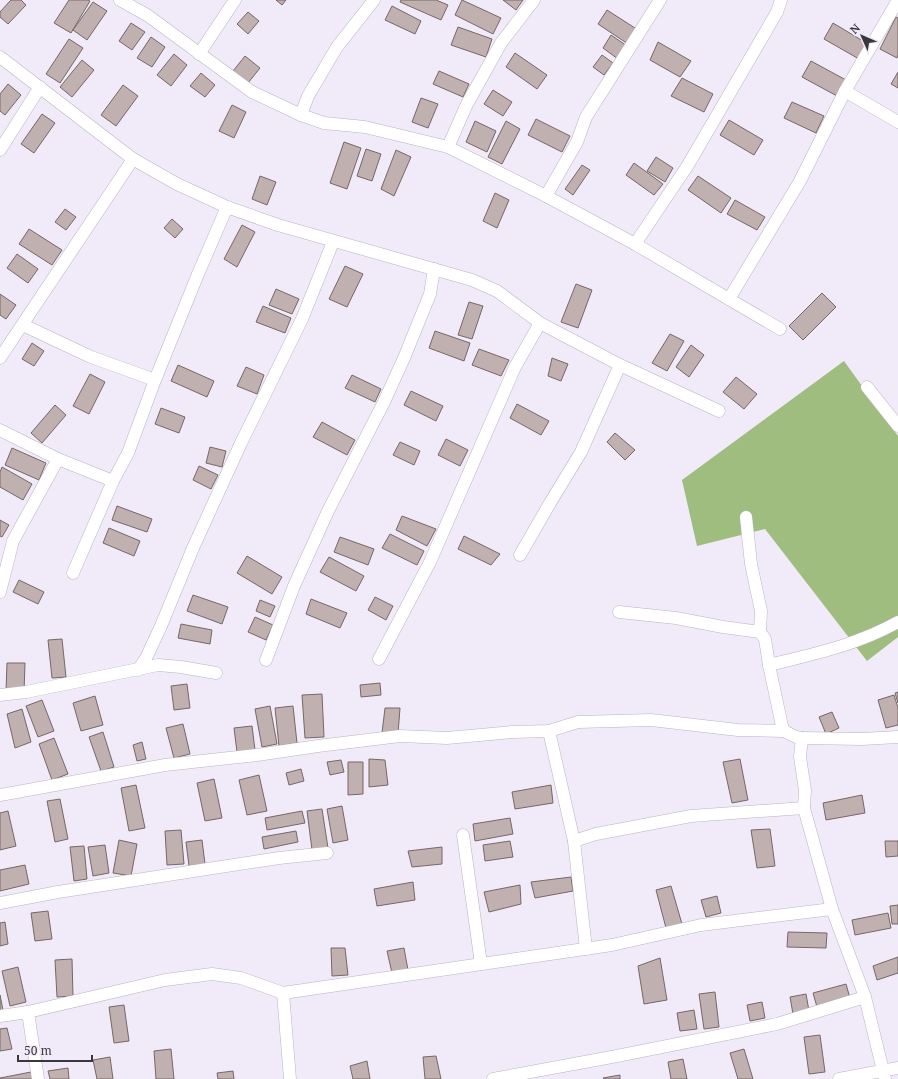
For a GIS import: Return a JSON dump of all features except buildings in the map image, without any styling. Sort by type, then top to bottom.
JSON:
[{"type":"street","points":[[120,0],[147,15],[252,92],[301,115],[324,123],[366,127],[448,147],[546,196],[635,244],[780,329]]},
{"type":"street","points":[[199,54],[235,0]]},
{"type":"street","points":[[301,115],[308,96],[337,47],[374,0]]},
{"type":"street","points":[[448,147],[467,104],[501,43],[534,0]]},
{"type":"street","points":[[546,196],[577,142],[586,117],[660,0]]},
{"type":"street","points":[[635,244],[688,165],[777,12],[781,0]]},
{"type":"street","points":[[729,299],[800,181],[845,91],[898,0]]},
{"type":"street","points":[[0,57],[133,160],[177,184],[227,207],[278,225],[333,242],[472,280],[497,291],[540,322],[620,365],[719,412]]},
{"type":"street","points":[[0,150],[40,87]]},
{"type":"street","points":[[845,91],[898,122]]},
{"type":"street","points":[[0,358],[133,160]]},
{"type":"street","points":[[73,573],[113,482],[128,453],[155,380],[227,207]]},
{"type":"street","points":[[138,670],[146,658],[161,626],[193,548],[241,443],[302,320],[333,242]]},
{"type":"street","points":[[266,660],[294,586],[328,511],[404,358],[430,294],[434,269]]},
{"type":"street","points":[[379,659],[430,562],[515,367],[540,322]]},
{"type":"street","points":[[23,325],[91,357],[155,380]]},
{"type":"street","points":[[520,555],[581,452],[620,365]]},
{"type":"street","points":[[867,387],[898,426]]},
{"type":"street","points":[[0,430],[58,459],[113,482]]},
{"type":"street","points":[[0,592],[13,541],[58,459]]},
{"type":"street","points":[[746,517],[751,564],[761,611],[760,632],[764,639],[784,731]]},
{"type":"street","points":[[619,612],[676,618],[760,632]]},
{"type":"street","points":[[769,665],[834,650],[885,630],[898,622]]},
{"type":"street","points":[[0,695],[26,692],[158,666],[181,667],[216,673]]},
{"type":"street","points":[[0,795],[165,765],[257,755],[400,736],[447,738],[512,732],[549,731],[578,722],[651,720],[738,730],[784,731],[796,737],[802,738],[862,739],[898,737]]},
{"type":"street","points":[[549,731],[574,841],[586,949]]},
{"type":"street","points":[[802,738],[800,757],[805,790],[804,808],[832,909],[865,997],[883,1075]]},
{"type":"street","points":[[574,841],[596,834],[691,816],[804,808]]},
{"type":"street","points":[[463,835],[481,964]]},
{"type":"street","points":[[0,903],[58,892],[263,860],[327,853]]},
{"type":"street","points":[[0,1016],[28,1012],[165,980],[212,974],[242,978],[283,993],[612,945],[701,925],[832,909]]},
{"type":"street","points":[[283,993],[290,1079]]},
{"type":"street","points":[[493,1079],[777,1024],[865,997]]},
{"type":"street","points":[[28,1012],[38,1079]]},
{"type":"street","points":[[839,1079],[883,1075],[898,1068]]},
{"type":"green space","points":[[844,361],[898,436],[898,637],[867,661],[765,529],[697,546],[682,480]]}]
